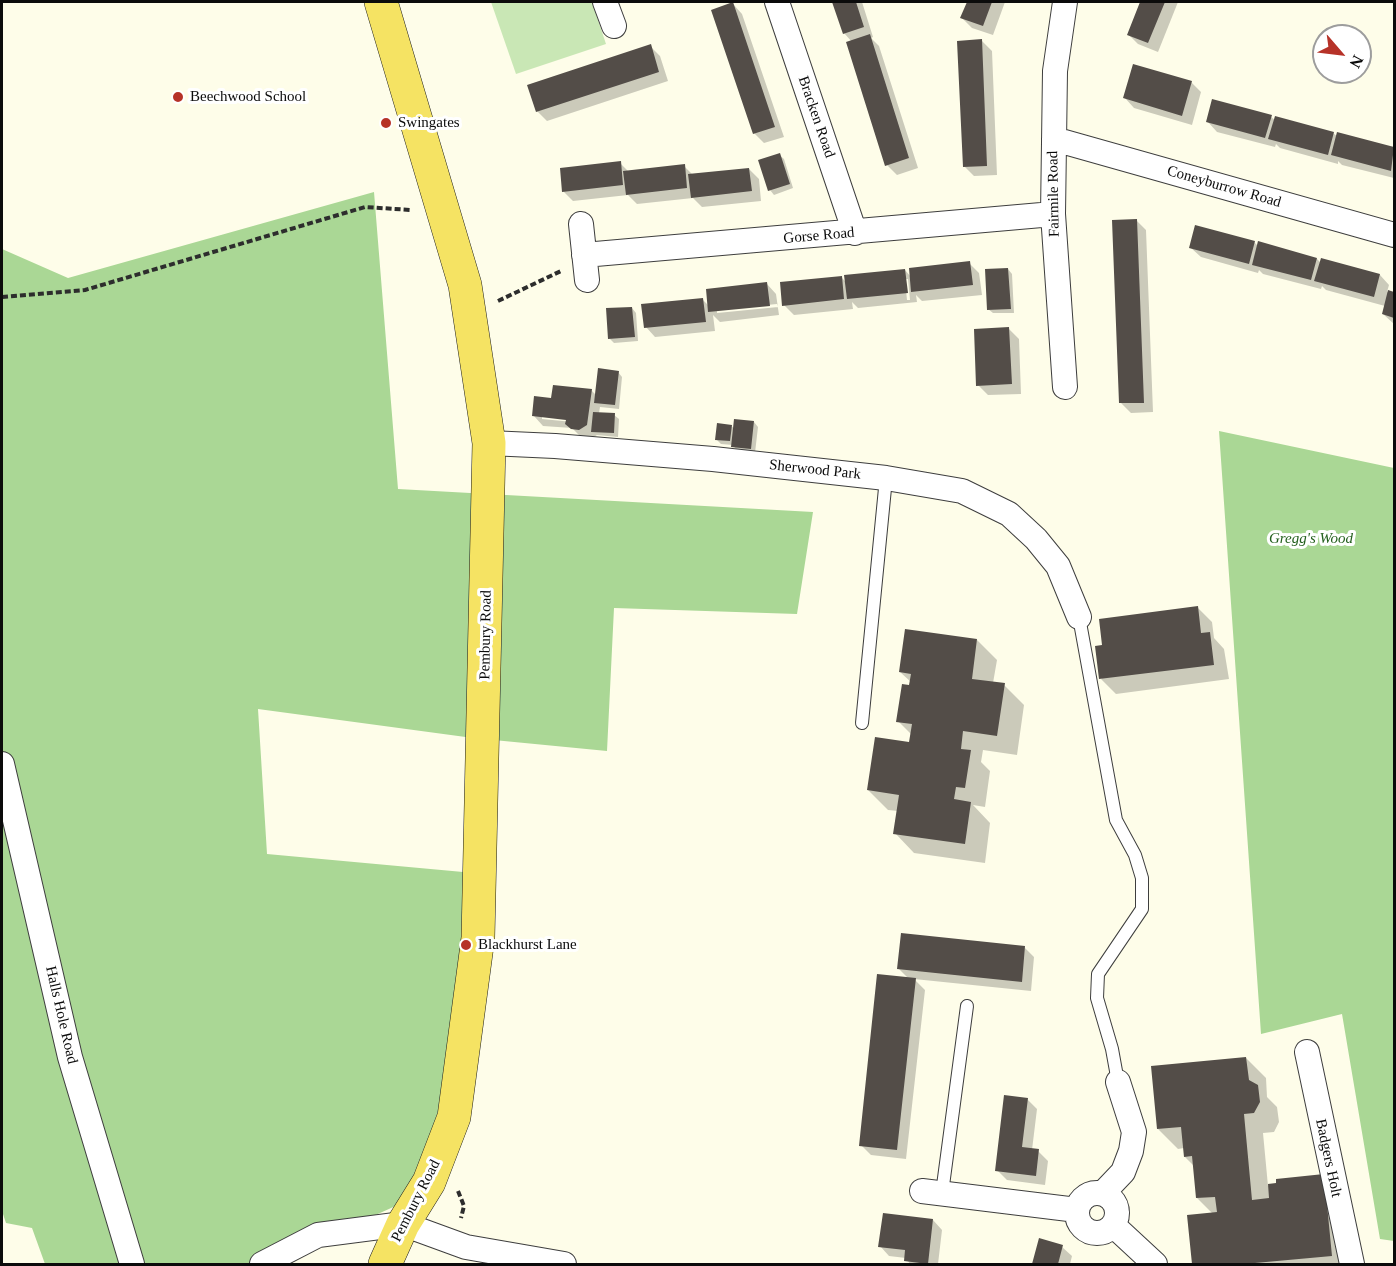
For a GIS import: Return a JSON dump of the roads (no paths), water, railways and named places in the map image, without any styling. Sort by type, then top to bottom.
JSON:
[{"type":"main road","name":"Pembury Road","points":[[381,2],[465,285],[489,443],[478,938],[454,1117],[429,1182],[403,1224],[385,1264]]},
{"type":"street","name":"Bracken Road","points":[[777,2],[855,233]]},
{"type":"street","name":"Fairmile Road","points":[[1065,2],[1055,70],[1053,214],[1065,387]]},
{"type":"street","name":"Coneyburrow Road","points":[[1054,139],[1395,234]]},
{"type":"street","name":"Gorse Road","points":[[585,255],[1053,214]]},
{"type":"street","points":[[581,224],[587,280]]},
{"type":"street","name":"Sherwood Park","points":[[489,443],[555,446],[886,478],[962,491],[1010,514],[1036,539],[1058,566],[1079,617]]},
{"type":"street","name":"Halls Hole Road","points":[[2,764],[70,1057],[132,1264]]},
{"type":"street","name":"Badgers Holt","points":[[1307,1052],[1352,1264]]},
{"type":"street","points":[[1103,1193],[1112,1199],[1117,1207],[1118,1218],[1114,1226],[1101,1234],[1088,1232],[1081,1226],[1077,1210],[1085,1197],[1103,1193],[1123,1173],[1133,1141],[1134,1132],[1118,1082]]},
{"type":"street","points":[[932,1192],[1077,1210]]},
{"type":"street","points":[[262,1264],[318,1235],[403,1224],[466,1247],[564,1264]]},
{"type":"street","points":[[1114,1226],[1155,1264]]},
{"type":"lane","points":[[862,723],[886,478]]},
{"type":"lane","points":[[1079,617],[1116,820],[1135,855],[1142,878],[1142,909],[1098,974],[1097,998],[1112,1049],[1118,1082]]},
{"type":"lane","points":[[932,1192],[967,1006]]},
{"type":"place","name":"Beechwood School","points":[[178,97]]},
{"type":"place","name":"Swingates","points":[[386,123]]},
{"type":"place","name":"Blackhurst Lane","points":[[466,945]]},
{"type":"park label","name":"Gregg's Wood","points":[[1311,539]]}]
